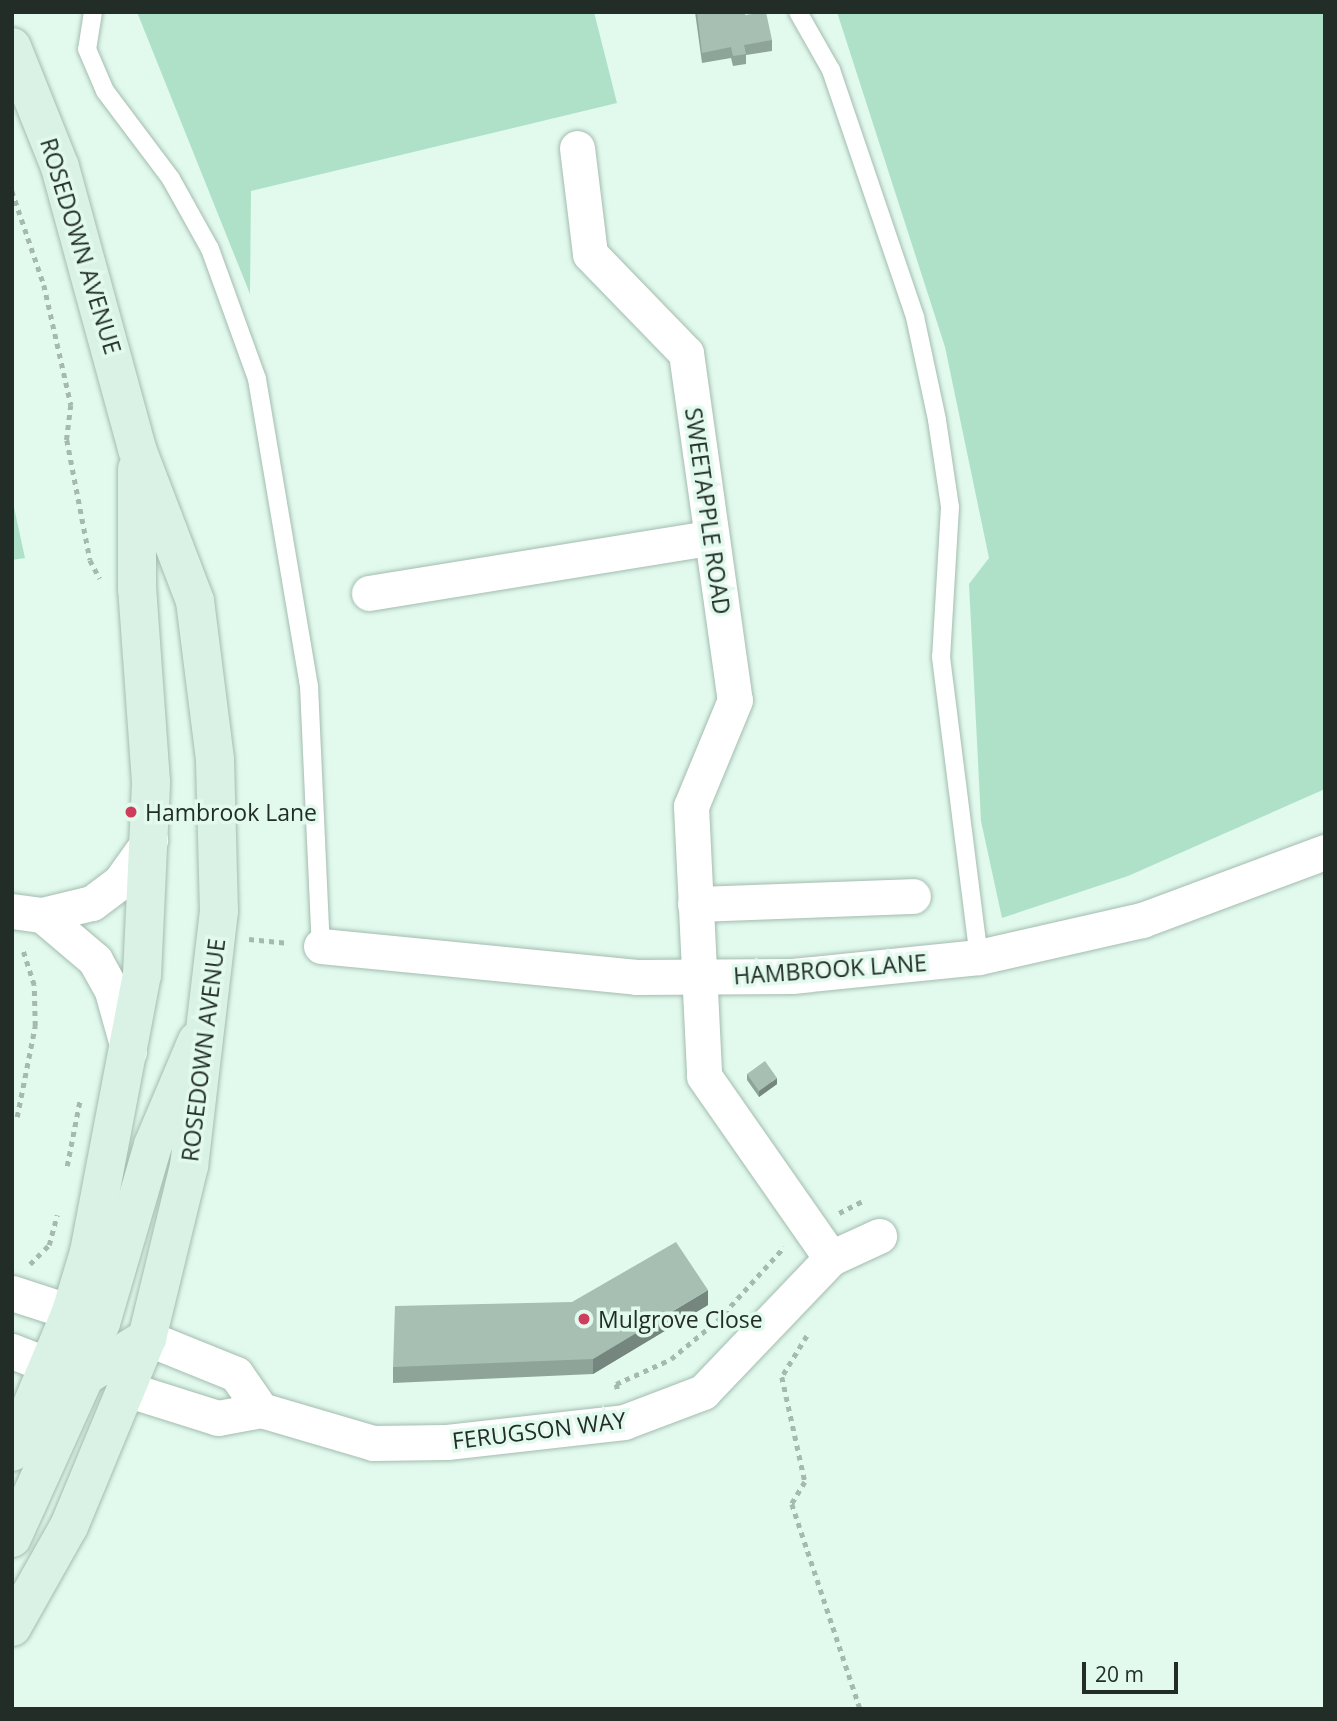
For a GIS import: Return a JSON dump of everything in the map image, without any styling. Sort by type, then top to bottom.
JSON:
[{"type":"street","name":"ROSEDOWN AVENUE","points":[[12,47],[60,167],[136,449],[187,574],[207,685],[219,911],[211,1011],[189,1166],[147,1338],[69,1527],[12,1627]]},
{"type":"street","name":"SWEETAPPLE ROAD","points":[[577,148],[590,254],[686,353],[710,538],[735,700],[691,806],[704,1076],[814,1226],[831,1258]]},
{"type":"street","name":"ROSEDOWN AVENUE","points":[[86,1317],[142,975],[149,840],[136,449]]},
{"type":"street","points":[[369,593],[710,538]]},
{"type":"street","points":[[27,913],[92,903],[120,882],[149,840]]},
{"type":"street","name":"HAMBROOK LANE","points":[[321,946],[636,977],[792,976],[979,957],[1142,920],[1325,852]]},
{"type":"street","points":[[695,904],[913,896]]},
{"type":"street","points":[[27,913],[95,960],[112,991],[130,1056]]},
{"type":"street","points":[[12,1538],[86,1317],[153,1145],[211,1011]]},
{"type":"street","name":"FERUGSON WAY","points":[[126,1389],[218,1418],[261,1410],[373,1443],[447,1442],[624,1422],[703,1392],[831,1258],[880,1236]]},
{"type":"street","points":[[15,1294],[147,1338],[236,1374],[261,1410]]},
{"type":"street","points":[[12,1452],[68,1371],[147,1338]]},
{"type":"street","points":[[12,1351],[126,1389]]},
{"type":"lane","points":[[93,12],[87,49],[105,91],[171,179],[210,249],[257,379],[309,686],[321,946]]},
{"type":"lane","points":[[797,12],[831,70],[915,317],[937,420],[950,507],[941,657],[979,957]]},
{"type":"path","points":[[12,191],[44,285],[71,405],[67,440],[90,560],[105,590]]},
{"type":"path","points":[[12,941],[26,950],[35,1012],[17,1117]]},
{"type":"path","points":[[67,1179],[66,1145],[84,1093]]},
{"type":"path","points":[[624,1422],[616,1384],[671,1359],[717,1321],[778,1251],[814,1226],[863,1201]]},
{"type":"path","points":[[15,1294],[31,1262],[49,1245],[60,1205]]},
{"type":"path","points":[[810,1330],[782,1377],[805,1482],[792,1504],[860,1709]]},
{"type":"green space","points":[[137,12],[594,12],[617,103],[251,191],[250,294]]},
{"type":"green space","points":[[837,12],[1325,12],[1325,789],[1128,876],[1002,918],[981,821],[969,584],[989,558],[945,347]]},
{"type":"green space","points":[[12,498],[25,558],[12,560]]},
{"type":"building","points":[[697,12],[744,12],[745,15],[766,12],[772,40],[744,45],[746,54],[733,56],[731,47],[702,53]]},
{"type":"building","points":[[765,1061],[777,1078],[759,1091],[747,1074]]},
{"type":"building","name":"Mulgrove Close","points":[[676,1242],[708,1290],[593,1359],[393,1367],[395,1306],[572,1302]]},
{"type":"place","name":"Hambrook Lane","points":[[131,812]]},
{"type":"place","name":"Mulgrove Close","points":[[584,1319]]}]
